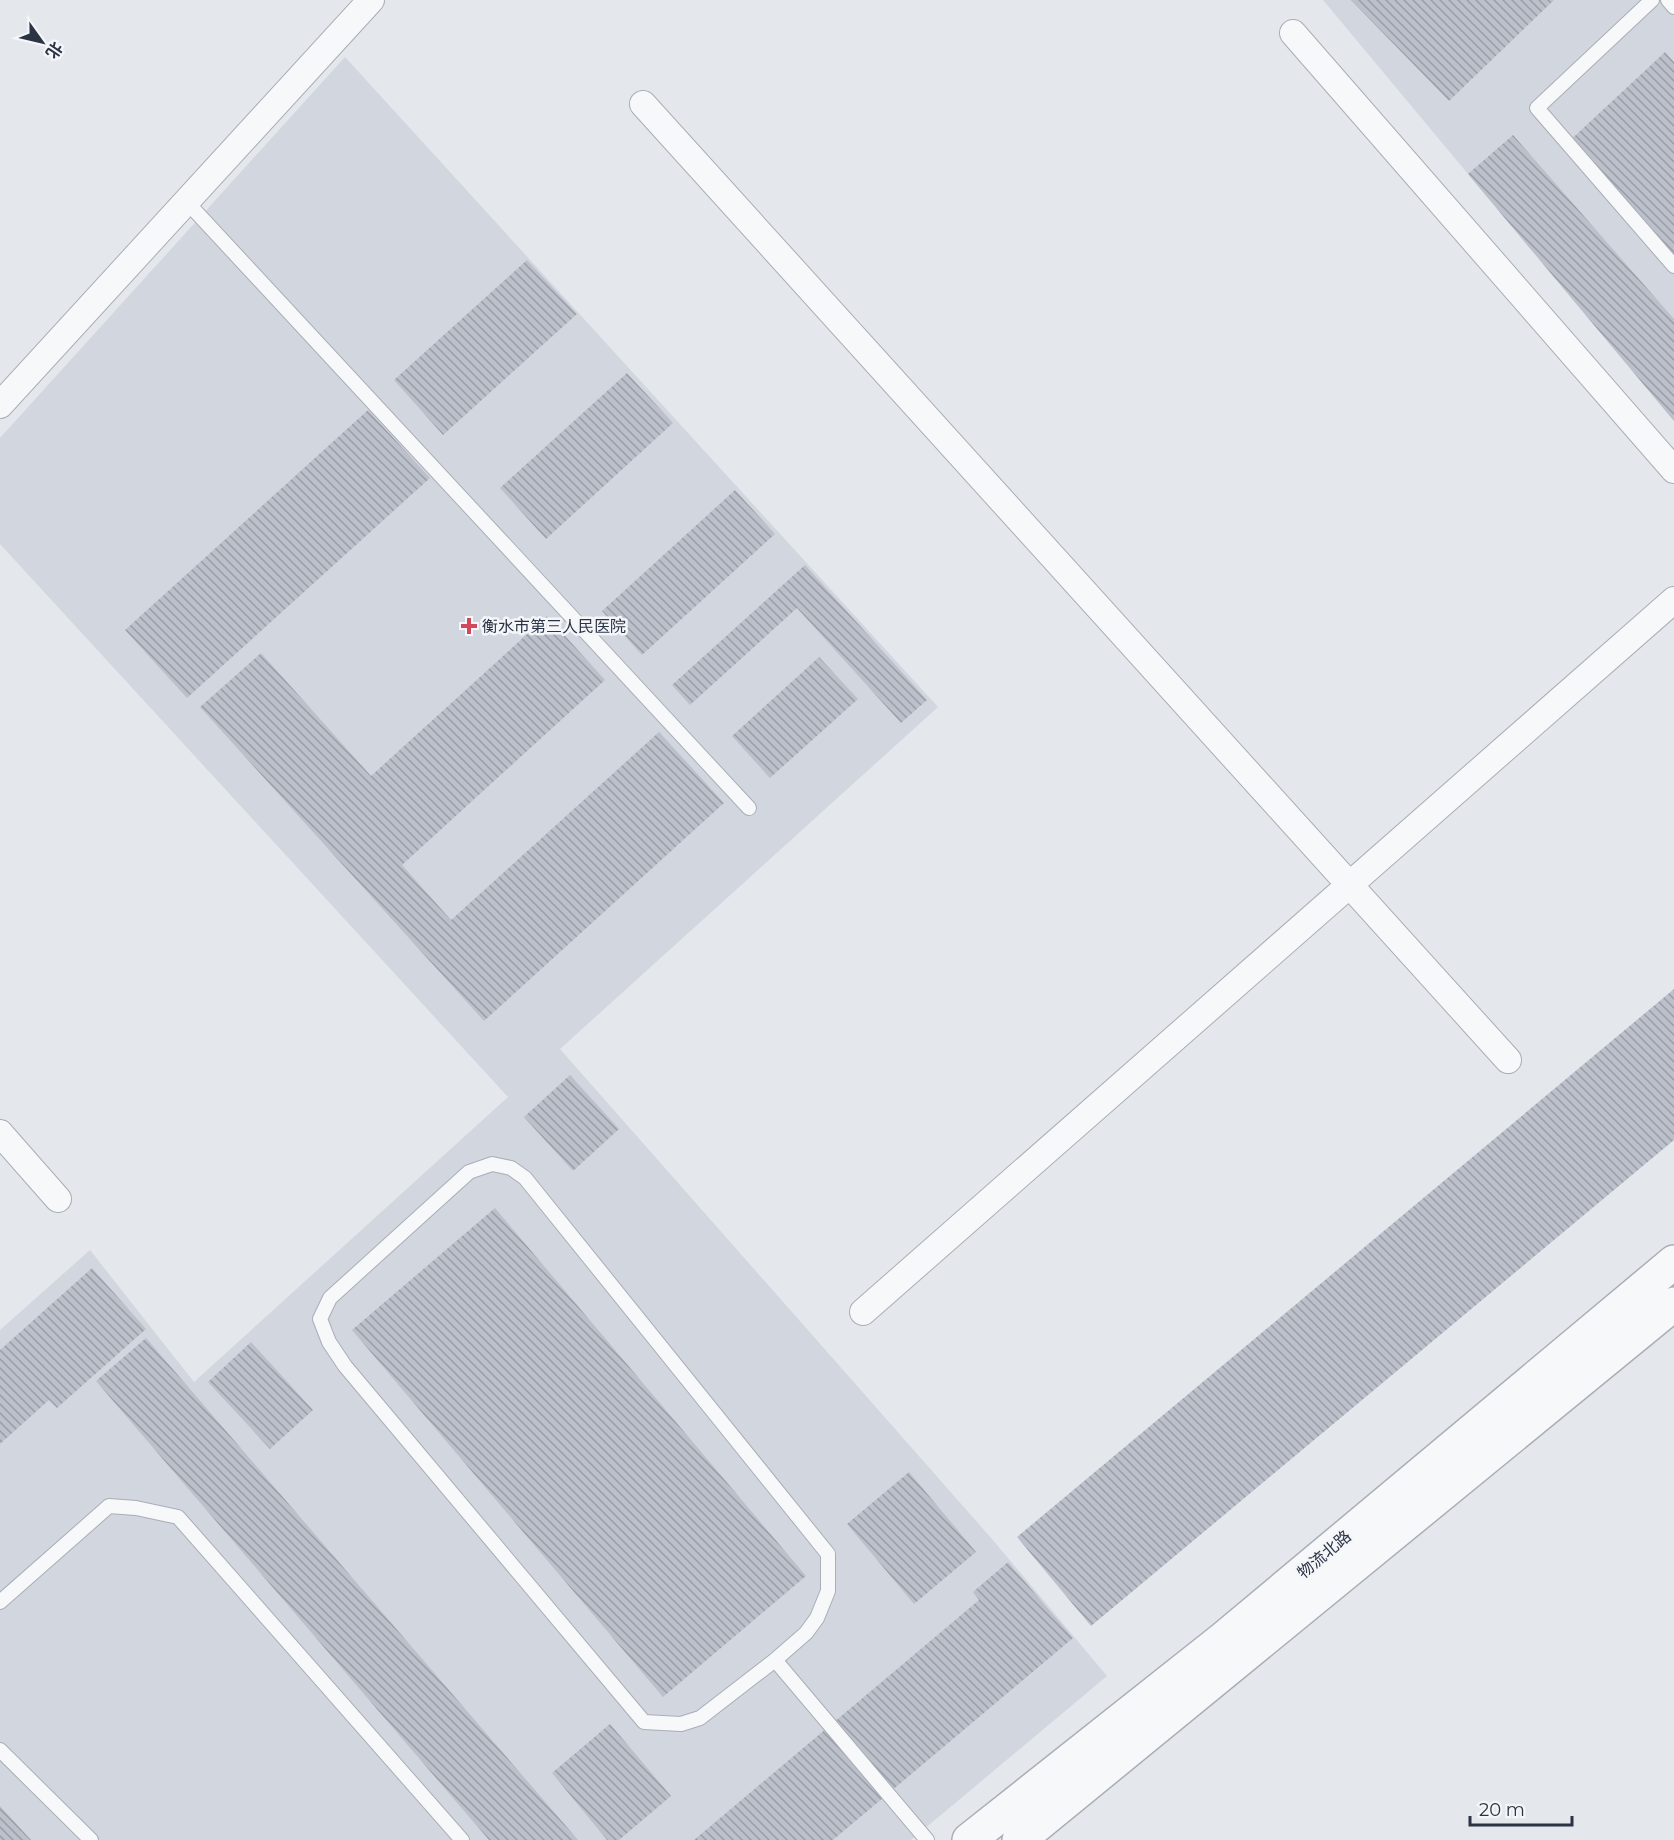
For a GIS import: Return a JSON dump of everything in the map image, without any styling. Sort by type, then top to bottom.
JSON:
[{"type":"street","points":[[0,405],[371,0]]},
{"type":"street","points":[[1293,33],[1674,470]]},
{"type":"street","points":[[643,104],[1508,1060]]},
{"type":"street","points":[[863,1312],[1674,600]]},
{"type":"street","points":[[0,1133],[58,1199]]},
{"type":"street","name":"物流北路","points":[[969,1840],[1224,1638],[1674,1262]]},
{"type":"street","name":"物流北路","points":[[1019,1840],[1674,1304]]},
{"type":"lane","points":[[1652,0],[1538,108],[1674,266]]},
{"type":"lane","points":[[1668,0],[1674,7]]},
{"type":"lane","points":[[186,201],[749,808]]},
{"type":"lane","points":[[492,1164],[511,1168],[525,1178],[828,1554],[828,1591],[818,1618],[806,1633],[775,1660],[700,1718],[681,1724],[644,1722],[345,1366],[328,1342],[320,1319],[330,1298],[469,1172],[492,1164]]},
{"type":"lane","points":[[0,1602],[109,1506],[136,1508],[178,1517],[462,1840]]},
{"type":"lane","points":[[775,1660],[927,1840]]},
{"type":"lane","points":[[0,1750],[91,1840]]},
{"type":"shaded area","points":[[1323,0],[1674,0],[1674,421],[1468,174]]},
{"type":"shaded area","points":[[345,57],[938,707],[560,1049],[992,1539],[1107,1676],[911,1840],[0,1840],[0,1330],[90,1250],[194,1382],[508,1097],[0,544],[0,438]]},
{"type":"building","points":[[1351,0],[1554,0],[1449,101]]},
{"type":"building","points":[[1665,52],[1674,62],[1674,264],[1564,146]]},
{"type":"building","points":[[1513,135],[1674,319],[1674,421],[1468,174]]},
{"type":"building","points":[[527,260],[577,314],[443,435],[394,380]]},
{"type":"building","points":[[627,373],[673,423],[546,539],[500,488]]},
{"type":"building","points":[[368,410],[430,478],[187,698],[125,630]]},
{"type":"building","points":[[735,490],[775,534],[642,655],[602,611]]},
{"type":"building","points":[[805,565],[927,700],[901,723],[797,608],[690,705],[672,685]]},
{"type":"building","points":[[547,616],[605,680],[402,865],[451,920],[659,732],[724,803],[484,1021],[200,707],[261,653],[371,776]]},
{"type":"building","points":[[819,657],[858,699],[770,778],[732,736]]},
{"type":"building","points":[[1674,989],[1674,1140],[1091,1626],[1017,1537]]},
{"type":"building","points":[[570,1075],[619,1129],[573,1171],[524,1117]]},
{"type":"building","points":[[495,1208],[806,1576],[663,1697],[352,1330]]},
{"type":"building","points":[[92,1268],[146,1329],[57,1408],[49,1400],[0,1444],[0,1350]]},
{"type":"building","points":[[146,1338],[578,1840],[489,1840],[96,1381]]},
{"type":"building","points":[[251,1342],[313,1410],[270,1449],[208,1382]]},
{"type":"building","points":[[909,1472],[976,1552],[914,1604],[847,1524]]},
{"type":"building","points":[[1008,1562],[1073,1638],[833,1840],[694,1840],[979,1600],[973,1592]]},
{"type":"building","points":[[610,1724],[671,1796],[619,1840],[607,1840],[552,1773]]},
{"type":"building","points":[[0,1806],[31,1840],[0,1840]]},
{"type":"place","name":"衡水市第三人民医院","points":[[469,626]]}]
